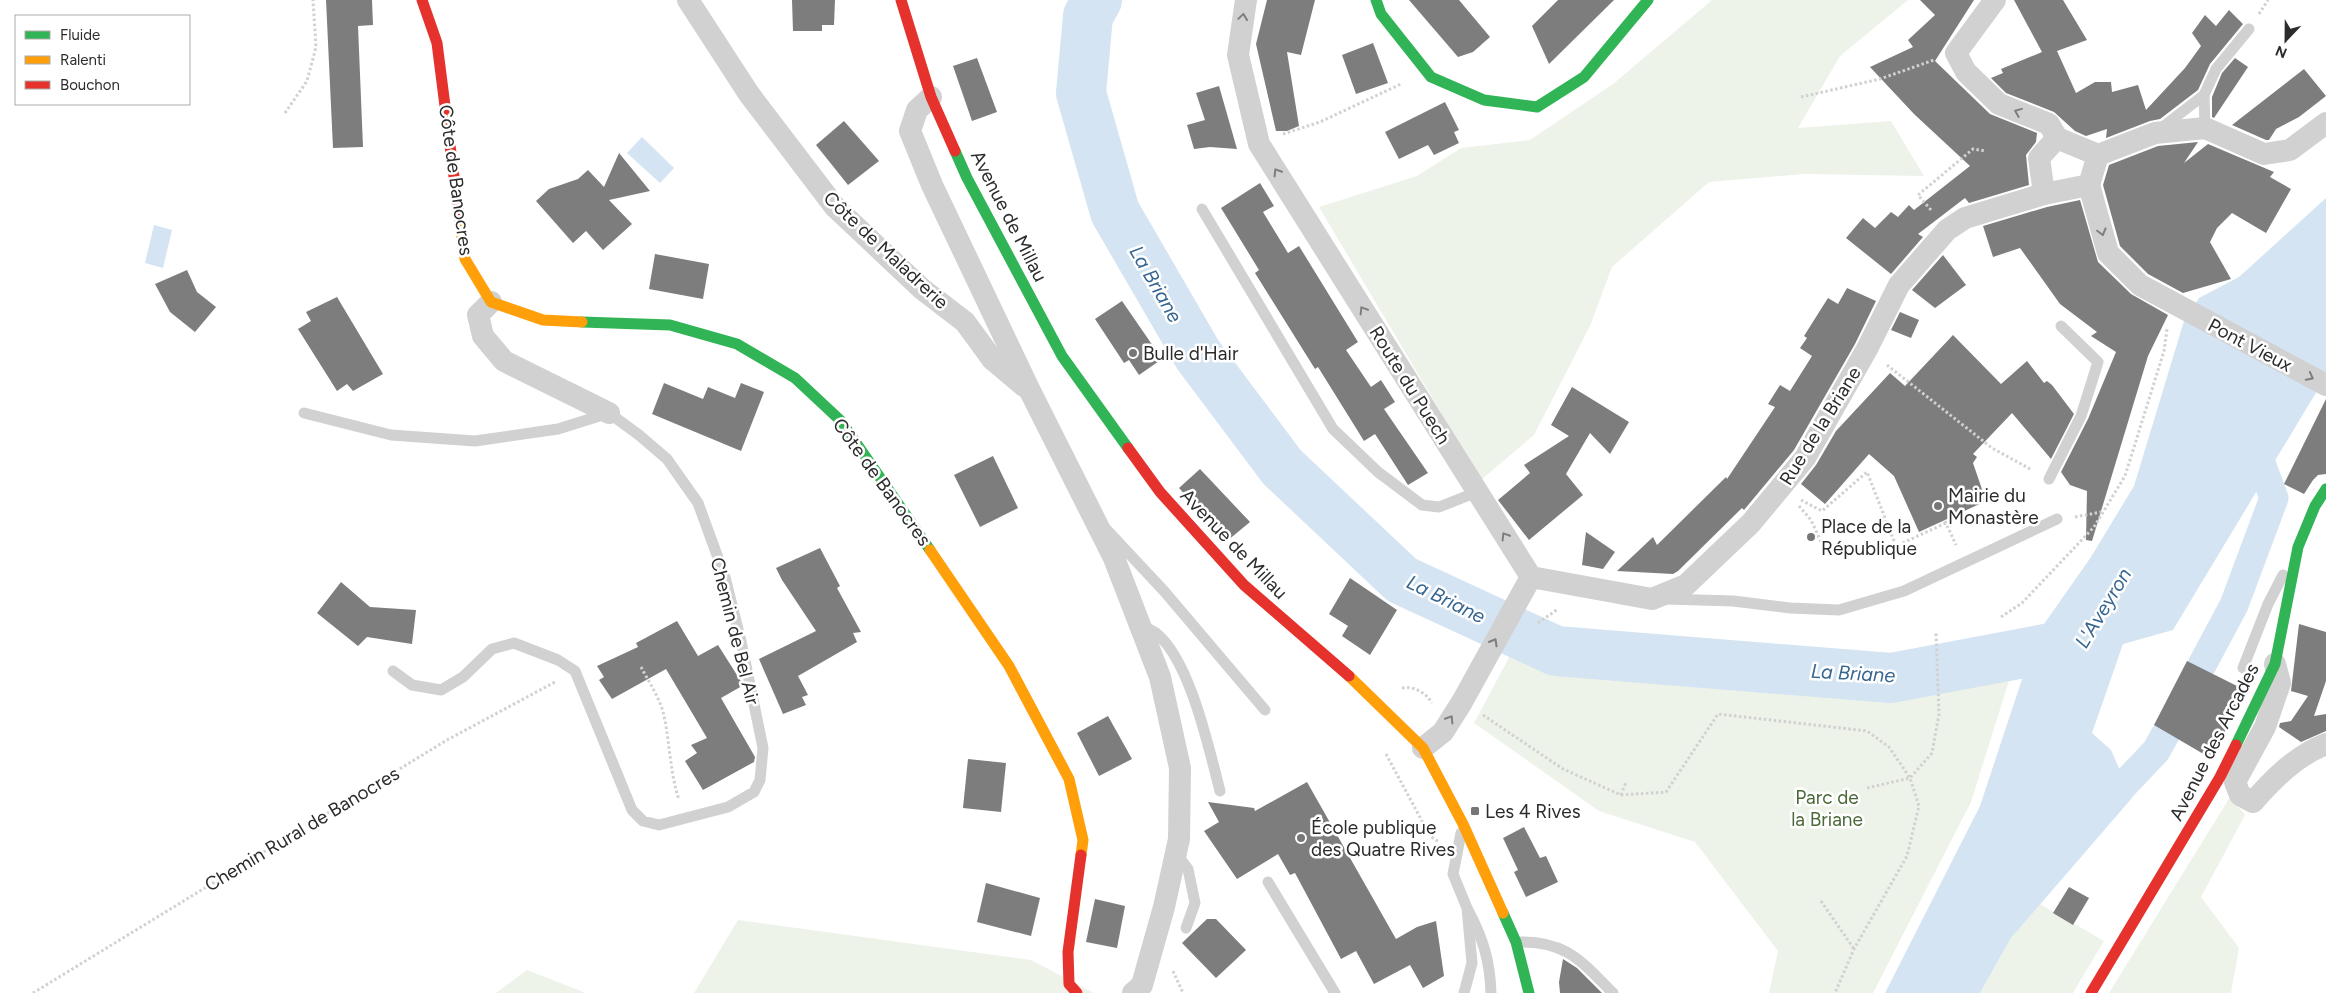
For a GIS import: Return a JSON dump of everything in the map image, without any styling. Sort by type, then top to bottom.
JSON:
[{"type":"street","name":"Côte de Banocres","points":[[422,0],[437,43],[465,259],[491,302],[543,320],[670,325],[737,344],[795,378],[841,422],[1009,666],[1070,779],[1083,840],[1068,952],[1069,984],[1077,993]]},
{"type":"street","name":"Côte de Maladrerie","points":[[688,0],[749,94],[835,207],[922,289],[965,322],[992,359],[1029,390]]},
{"type":"street","name":"Avenue de Millau","points":[[901,0],[931,97],[968,178],[1062,356],[1160,492],[1244,585],[1358,684],[1423,748],[1463,824],[1516,942],[1529,993]]},
{"type":"street","name":"Route du Puech","points":[[1246,0],[1238,55],[1258,142],[1478,492],[1527,584]]},
{"type":"street","points":[[1376,0],[1381,14],[1432,77],[1484,100],[1537,106],[1584,77],[1648,0]]},
{"type":"street","points":[[1995,0],[1956,53],[1966,72],[1999,104],[2049,124],[2057,138],[2098,155],[2155,133],[2204,128],[2264,154],[2290,150],[2326,123]]},
{"type":"street","points":[[931,97],[917,110],[910,131],[932,185],[1029,390],[1114,558],[1160,677],[1180,768],[1179,839],[1164,907],[1142,985],[1134,993]]},
{"type":"street","points":[[2044,194],[2039,158],[2057,138]]},
{"type":"street","points":[[2090,185],[2098,155]]},
{"type":"street","name":"Rue de la Briane","points":[[1652,599],[1686,585],[1751,523],[1781,489],[1805,458],[1867,349],[1899,285],[1947,230],[1965,218],[2044,194],[2090,185]]},
{"type":"street","name":"Pont Vieux","points":[[2090,185],[2108,253],[2170,315],[2326,385]]},
{"type":"street","name":"Chemin de Bel Air","points":[[491,302],[478,315],[483,336],[504,361],[609,413]]},
{"type":"street","name":"Avenue des Arcades","points":[[2091,993],[2220,777],[2275,664],[2298,547],[2314,506],[2326,489]]},
{"type":"street","points":[[1423,748],[1443,732],[1527,584],[1652,599]]},
{"type":"street","points":[[2275,664],[2280,683],[2265,728],[2235,782],[2240,795],[2253,802],[2271,782],[2306,752],[2326,744]]},
{"type":"lane","points":[[2204,128],[2204,95],[2216,69],[2249,29]]},
{"type":"lane","points":[[2155,133],[2204,95]]},
{"type":"lane","points":[[1202,209],[1333,429],[1378,472],[1422,505],[1439,507],[1478,492]]},
{"type":"lane","points":[[2049,480],[2081,416],[2098,362],[2061,326]]},
{"type":"lane","points":[[304,413],[391,435],[475,440],[558,429],[609,413]]},
{"type":"lane","name":"Chemin de Bel Air","points":[[576,671],[632,810],[643,821],[660,825],[685,819],[728,807],[754,792],[760,780],[764,748],[725,577],[698,502],[667,458],[640,435],[609,413]]},
{"type":"lane","points":[[1652,599],[1733,602],[1790,608],[1839,610],[1904,590],[2057,519]]},
{"type":"lane","points":[[1098,525],[1110,532],[1265,710]]},
{"type":"lane","points":[[2243,668],[2268,604],[2298,547]]},
{"type":"lane","points":[[1140,624],[1156,632],[1171,650],[1196,701],[1220,791]]},
{"type":"lane","points":[[393,671],[412,685],[441,690],[463,677],[492,649],[514,643],[558,660],[576,671]]},
{"type":"lane","points":[[1463,824],[1453,874],[1482,934],[1491,973],[1491,993]]},
{"type":"lane","points":[[1176,853],[1188,869],[1196,903],[1186,928]]},
{"type":"lane","points":[[1268,882],[1335,993]]},
{"type":"lane","points":[[1464,993],[1472,963],[1468,908]]},
{"type":"lane","points":[[1516,942],[1538,941],[1573,954],[1614,993]]},
{"type":"path","points":[[285,112],[306,81],[316,46],[312,0]]},
{"type":"path","points":[[1801,97],[1880,79],[1956,53]]},
{"type":"path","points":[[1258,142],[1320,122],[1402,84],[1425,70]]},
{"type":"path","points":[[1947,230],[1918,195],[1973,148],[1986,151]]},
{"type":"path","points":[[2001,617],[2022,603],[2077,547],[2094,527],[2101,512],[2125,476],[2164,350],[2170,315]]},
{"type":"path","points":[[1867,349],[1992,448]]},
{"type":"path","points":[[1827,555],[1811,520],[1800,508],[1795,497],[1822,511],[1867,472],[1896,546],[1945,522],[1952,539]]},
{"type":"path","points":[[2092,516],[2101,512]]},
{"type":"path","points":[[1877,530],[1885,520]]},
{"type":"path","points":[[1867,788],[1910,778],[1932,753],[1939,714],[1937,634]]},
{"type":"path","points":[[641,667],[664,714],[673,782],[685,819]]},
{"type":"path","name":"Chemin Rural de Banocres","points":[[33,993],[447,740],[576,671]]},
{"type":"path","points":[[1393,690],[1409,687],[1421,691],[1429,698],[1434,708]]},
{"type":"path","points":[[1480,712],[1563,769],[1621,795],[1666,792],[1718,714],[1867,731],[1889,747],[1910,778],[1919,806],[1907,856],[1854,949],[1835,993]]},
{"type":"path","points":[[1621,795],[1626,782]]},
{"type":"path","points":[[1821,901],[1854,949]]},
{"type":"path","points":[[1180,987],[1183,993]]},
{"type":"green space","points":[[1712,0],[1908,0],[1840,56],[1798,128],[1891,121],[1924,176],[1805,174],[1709,182],[1612,267],[1590,326],[1534,435],[1481,480],[1319,207],[1417,176],[1461,148],[1530,140],[1613,84]]},
{"type":"green space","name":"Parc de la Briane","points":[[1512,652],[1553,658],[1889,687],[1975,679],[2013,668],[1971,802],[1873,993],[1769,993],[1778,951],[1695,842],[1599,811],[1474,723]]},
{"type":"green space","points":[[2230,797],[2245,815],[2201,897],[2239,948],[2231,993],[2109,993]]},
{"type":"green space","points":[[2040,904],[2104,941],[2073,993],[1980,993],[2011,938]]},
{"type":"green space","points":[[738,920],[1031,960],[1094,993],[694,993]]},
{"type":"green space","points":[[527,970],[586,993],[496,993]]},
{"type":"water","points":[[642,137],[674,168],[660,183],[627,153]]},
{"type":"water","name":"L'Aveyron","points":[[2326,198],[2326,376],[2173,630],[2123,644],[2092,733],[2111,750],[2132,798],[2011,938],[1980,993],[1885,993],[1980,806],[2037,634],[2091,557],[2134,486],[2184,321],[2199,298],[2239,277]]},
{"type":"water","points":[[154,225],[172,230],[163,268],[145,263]]},
{"type":"building","points":[[326,0],[372,0],[373,25],[358,26],[363,147],[333,148]]},
{"type":"building","points":[[792,0],[835,0],[834,25],[822,25],[822,31],[793,31]]},
{"type":"building","points":[[1267,0],[1315,0],[1301,55],[1287,52],[1299,126],[1287,131],[1276,131],[1256,44]]},
{"type":"building","points":[[1409,0],[1459,0],[1490,37],[1473,52],[1458,57]]},
{"type":"building","points":[[1558,0],[1614,0],[1549,64],[1532,26]]},
{"type":"building","points":[[1920,0],[1974,0],[1935,61],[1990,114],[2037,133],[2036,142],[2026,155],[2029,185],[1969,203],[1965,198],[1918,234],[1923,237],[1891,274],[1846,238],[1863,218],[1875,228],[1891,212],[1898,217],[1909,205],[1914,210],[1970,166],[1914,114],[1870,67],[1913,47],[1908,40],[1935,15]]},
{"type":"building","points":[[2014,0],[2063,0],[2087,40],[2057,51],[2076,93],[2095,82],[2111,82],[2112,92],[2138,85],[2146,110],[2185,68],[2201,46],[2192,33],[2205,15],[2216,26],[2229,10],[2243,24],[2210,64],[2198,90],[2160,119],[2106,138],[2107,129],[2086,136],[2075,131],[2054,112],[2006,93],[1991,78],[2003,73],[2001,69],[2042,52]]},
{"type":"building","points":[[1373,43],[1388,83],[1356,94],[1342,55]]},
{"type":"building","points":[[977,58],[997,112],[972,121],[953,66]]},
{"type":"building","points":[[2235,58],[2248,67],[2214,118],[2212,117],[2212,97],[2222,73]]},
{"type":"building","points":[[2304,69],[2326,96],[2299,117],[2276,129],[2269,140],[2232,125]]},
{"type":"building","points":[[1219,86],[1237,149],[1210,147],[1194,149],[1187,125],[1205,120],[1196,93]]},
{"type":"building","points":[[1445,102],[1459,130],[1454,132],[1459,143],[1434,155],[1428,145],[1399,159],[1385,132]]},
{"type":"building","points":[[844,121],[879,161],[848,185],[816,145]]},
{"type":"building","points":[[2198,142],[2184,163],[2208,144],[2274,172],[2270,177],[2291,189],[2266,233],[2232,213],[2217,228],[2210,242],[2231,279],[2183,293],[2148,274],[2120,246],[2103,185],[2109,165],[2158,146]]},
{"type":"building","points":[[619,153],[650,191],[609,200],[632,224],[603,250],[586,231],[573,243],[536,201],[549,189],[578,179],[588,170],[604,187]]},
{"type":"building","points":[[1260,183],[1274,206],[1263,212],[1288,253],[1299,246],[1358,342],[1346,350],[1371,387],[1381,380],[1395,402],[1384,409],[1428,473],[1408,485],[1375,434],[1364,441],[1318,367],[1315,369],[1255,273],[1259,270],[1221,208]]},
{"type":"building","points":[[2080,200],[2098,262],[2131,294],[2168,315],[2148,356],[2092,541],[2086,540],[2087,491],[2070,485],[2061,472],[2088,419],[2116,352],[2091,336],[2097,332],[2060,304],[2020,248],[1993,257],[1983,226],[2047,207]]},
{"type":"building","points":[[655,254],[709,264],[703,299],[649,289]]},
{"type":"building","points":[[1943,255],[1966,285],[1935,308],[1912,290]]},
{"type":"building","points":[[187,270],[197,292],[216,307],[195,332],[170,312],[155,284]]},
{"type":"building","points":[[1847,288],[1876,301],[1855,344],[1794,450],[1744,510],[1742,508],[1678,571],[1673,574],[1617,571],[1653,537],[1657,545],[1726,477],[1727,479],[1775,407],[1768,404],[1780,385],[1790,391],[1812,356],[1800,348],[1807,338],[1804,336],[1828,298],[1838,304]]},
{"type":"building","points":[[337,297],[383,374],[353,391],[347,384],[337,391],[298,329],[311,321],[306,312]]},
{"type":"building","points":[[1122,301],[1162,359],[1139,375],[1129,360],[1124,363],[1095,319]]},
{"type":"building","points":[[1900,312],[1919,320],[1911,338],[1891,330]]},
{"type":"building","points":[[1953,335],[2001,384],[2027,361],[2044,383],[2047,381],[2052,385],[2074,414],[2051,459],[2012,413],[1973,454],[1977,457],[1973,463],[1986,501],[1919,532],[1894,476],[1869,454],[1825,504],[1801,484],[1816,465],[1836,431],[1890,373],[1905,386]]},
{"type":"building","points":[[664,383],[703,399],[708,387],[735,398],[741,383],[764,392],[741,451],[652,414]]},
{"type":"building","points":[[1572,387],[1629,422],[1610,454],[1590,433],[1566,474],[1583,495],[1529,540],[1498,500],[1530,473],[1524,465],[1569,436],[1551,425]]},
{"type":"building","points":[[2326,399],[2326,474],[2318,475],[2304,494],[2284,484]]},
{"type":"building","points":[[993,456],[1018,508],[980,527],[954,475]]},
{"type":"building","points":[[1200,469],[1250,522],[1227,541],[1179,488]]},
{"type":"building","points":[[1586,532],[1615,552],[1603,569],[1582,565]]},
{"type":"building","points":[[820,548],[840,586],[837,588],[861,632],[853,633],[857,642],[798,676],[808,695],[802,697],[806,705],[783,714],[759,659],[816,631],[776,568]]},
{"type":"building","points":[[1350,578],[1397,610],[1370,655],[1342,636],[1348,626],[1329,614]]},
{"type":"building","points":[[341,582],[370,607],[416,610],[412,644],[367,637],[358,646],[317,613]]},
{"type":"building","points":[[677,621],[698,656],[718,645],[742,683],[742,686],[721,698],[755,757],[754,762],[703,790],[685,761],[697,753],[691,745],[707,738],[666,669],[612,699],[599,680],[604,677],[597,666],[638,647],[636,643]]},
{"type":"building","points":[[2299,624],[2326,632],[2326,681],[2314,716],[2326,714],[2326,731],[2301,742],[2279,727],[2280,723],[2291,721],[2308,696],[2291,691]]},
{"type":"building","points":[[2187,661],[2245,690],[2212,759],[2154,725]]},
{"type":"building","points":[[1108,716],[1132,759],[1099,776],[1077,733]]},
{"type":"building","points":[[968,759],[1006,763],[1001,812],[963,808]]},
{"type":"building","points":[[1307,782],[1396,939],[1417,927],[1436,921],[1444,976],[1423,988],[1410,965],[1374,984],[1356,951],[1341,959],[1295,873],[1290,875],[1278,854],[1237,879],[1204,831],[1219,822],[1208,802],[1254,808],[1255,811]]},
{"type":"building","points":[[1524,827],[1540,858],[1546,856],[1558,882],[1526,897],[1514,872],[1518,870],[1503,838]]},
{"type":"building","points":[[986,883],[1040,898],[1031,936],[977,922]]},
{"type":"building","points":[[2069,887],[2089,898],[2073,925],[2053,913]]},
{"type":"building","points":[[1095,899],[1125,906],[1117,948],[1086,942]]},
{"type":"building","points":[[1207,919],[1216,919],[1246,950],[1216,978],[1182,943]]},
{"type":"building","points":[[1563,959],[1577,968],[1602,993],[1560,993],[1559,982]]},
{"type":"waterway","name":"La Briane","points":[[1097,0],[1088,16],[1081,93],[1115,212],[1198,355],[1282,467],[1402,580],[1556,651],[1891,678],[2077,643]]},
{"type":"waterway","points":[[2202,665],[2234,605],[2274,498],[2252,439]]},
{"type":"waterway","points":[[2098,812],[2156,751],[2165,735]]},
{"type":"traffic: fast","points":[[1376,0],[1381,14],[1431,77],[1484,100],[1537,107],[1584,77],[1648,0]]},
{"type":"traffic: fast","points":[[955,151],[967,178],[1062,356],[1128,448]]},
{"type":"traffic: fast","points":[[582,322],[670,325],[737,344],[795,378],[841,421],[930,550]]},
{"type":"traffic: fast","points":[[2236,745],[2275,664],[2298,547],[2315,506],[2326,489]]},
{"type":"traffic: fast","points":[[1503,913],[1516,942],[1529,993]]},
{"type":"traffic: slow","points":[[459,216],[465,259],[491,302],[543,320],[582,322]]},
{"type":"traffic: slow","points":[[930,550],[1009,666],[1069,779],[1083,840],[1081,855]]},
{"type":"traffic: slow","points":[[1349,676],[1423,748],[1463,824],[1503,913]]},
{"type":"traffic: jam","points":[[422,0],[437,43],[459,216]]},
{"type":"traffic: jam","points":[[901,0],[931,97],[955,151]]},
{"type":"traffic: jam","points":[[1128,448],[1160,492],[1244,585],[1349,676]]},
{"type":"traffic: jam","points":[[2091,993],[2220,777],[2236,745]]},
{"type":"traffic: jam","points":[[1077,993],[1069,984],[1068,952],[1081,855]]},
{"type":"place","name":"Bulle d'Hair","points":[[1133,353]]},
{"type":"place","name":"Mairie du Monastère","points":[[1938,506]]},
{"type":"place","name":"Place de la République","points":[[1811,537]]},
{"type":"place","name":"Les 4 Rives","points":[[1475,811]]},
{"type":"place","name":"École publique des Quatre Rives","points":[[1301,838]]}]
